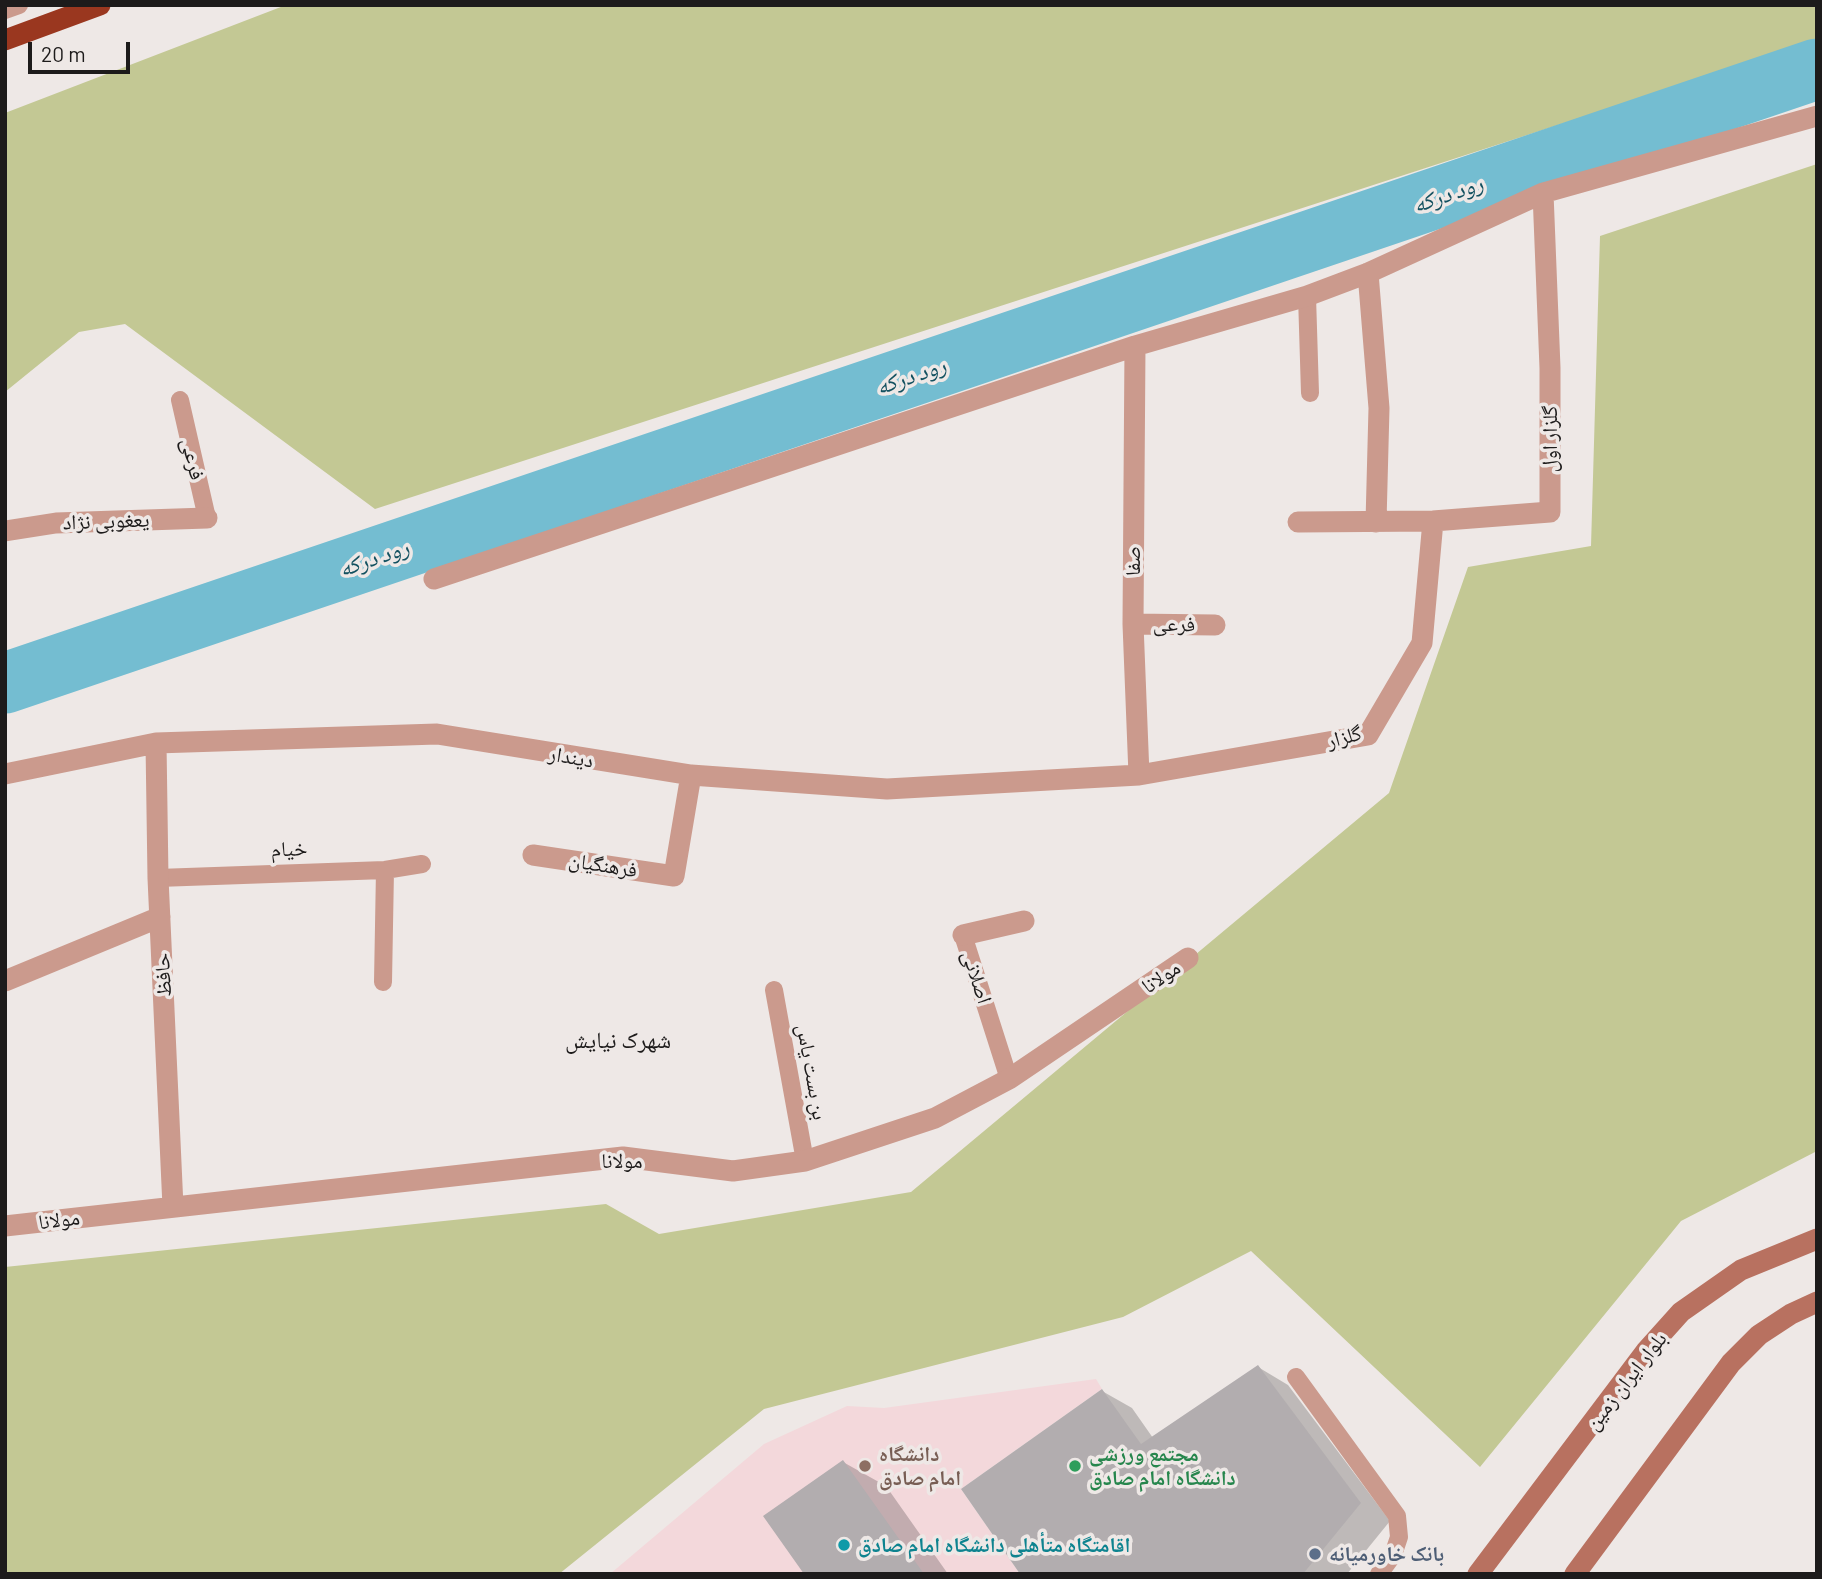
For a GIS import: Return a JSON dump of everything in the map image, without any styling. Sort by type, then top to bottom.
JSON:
[{"type":"highway","points":[[5,40],[100,5]]},
{"type":"main road","name":"بلوار ایران زمین","points":[[1478,1574],[1646,1352],[1681,1312],[1741,1270],[1817,1239]]},
{"type":"main road","points":[[1575,1574],[1731,1363],[1759,1335],[1791,1314],[1817,1302]]},
{"type":"street","points":[[434,579],[1135,346],[1307,296],[1368,273],[1543,193],[1817,116]]},
{"type":"street","name":"گلزار اول","points":[[1298,522],[1433,521],[1550,512],[1550,368],[1543,193]]},
{"type":"street","points":[[1368,273],[1379,408],[1376,522]]},
{"type":"street","name":"صفا","points":[[1135,346],[1133,624],[1139,775]]},
{"type":"street","name":"یعغوبی نژاد","points":[[5,531],[56,523],[206,518]]},
{"type":"street","name":"گلزار","points":[[1139,775],[1368,736],[1422,643],[1433,521]]},
{"type":"street","name":"فرعی","points":[[1133,624],[1215,625]]},
{"type":"street","name":"دیندار","points":[[5,774],[156,743],[437,734],[691,775],[887,789],[1139,775]]},
{"type":"street","name":"حافظ","points":[[156,743],[158,878],[173,1207]]},
{"type":"street","name":"فرهنگیان","points":[[533,855],[674,876],[691,775]]},
{"type":"street","points":[[5,981],[160,917]]},
{"type":"street","name":"اصلانی","points":[[963,935],[1024,921]]},
{"type":"street","name":"مولانا","points":[[5,1226],[623,1157],[733,1171],[806,1161],[935,1118],[1009,1079],[1188,958]]},
{"type":"lane","points":[[5,10],[19,5]]},
{"type":"lane","points":[[1307,296],[1310,393]]},
{"type":"lane","name":"فرعی","points":[[180,400],[206,518]]},
{"type":"lane","name":"خیام","points":[[158,878],[386,870],[422,864]]},
{"type":"lane","points":[[383,982],[386,870]]},
{"type":"lane","name":"اصلانی","points":[[963,935],[1009,1079]]},
{"type":"lane","name":"بن بست یاس","points":[[774,990],[806,1161]]},
{"type":"lane","points":[[1296,1377],[1398,1516],[1399,1537],[1393,1555],[1379,1574]]},
{"type":"shaded area","name":"دانشگاه امام صادق","points":[[1096,1379],[1102,1389],[961,1489],[1020,1574],[610,1574],[764,1444],[847,1406],[884,1408]]},
{"type":"green space","points":[[286,5],[1817,5],[1817,41],[375,509],[125,324],[79,332],[5,392],[5,113]]},
{"type":"green space","points":[[1817,164],[1817,1151],[1681,1221],[1480,1467],[1251,1251],[1123,1317],[764,1409],[559,1574],[5,1574],[5,1267],[606,1204],[659,1234],[911,1192],[1389,793],[1468,567],[1591,546],[1600,236]]},
{"type":"building","points":[[1258,1365],[1361,1503],[1303,1574],[1020,1574],[961,1489],[1102,1389],[1141,1444]]},
{"type":"building","name":"اقامتگاه متأهلی دانشگاه امام صادق","points":[[843,1460],[924,1574],[804,1574],[763,1516]]},
{"type":"waterway","name":"رود درکه","points":[[5,683],[1817,69]]},
{"type":"place","name":"دانشگاه امام صادق","points":[[865,1466]]},
{"type":"place","name":"مجتمع ورزشی دانشگاه امام صادق","points":[[1075,1466]]},
{"type":"place","name":"اقامتگاه متأهلی دانشگاه امام صادق","points":[[844,1545]]},
{"type":"place","name":"بانک خاورمیانه","points":[[1315,1554]]},
{"type":"district","name":"شهرک نیایش","points":[[618,1040]]}]
